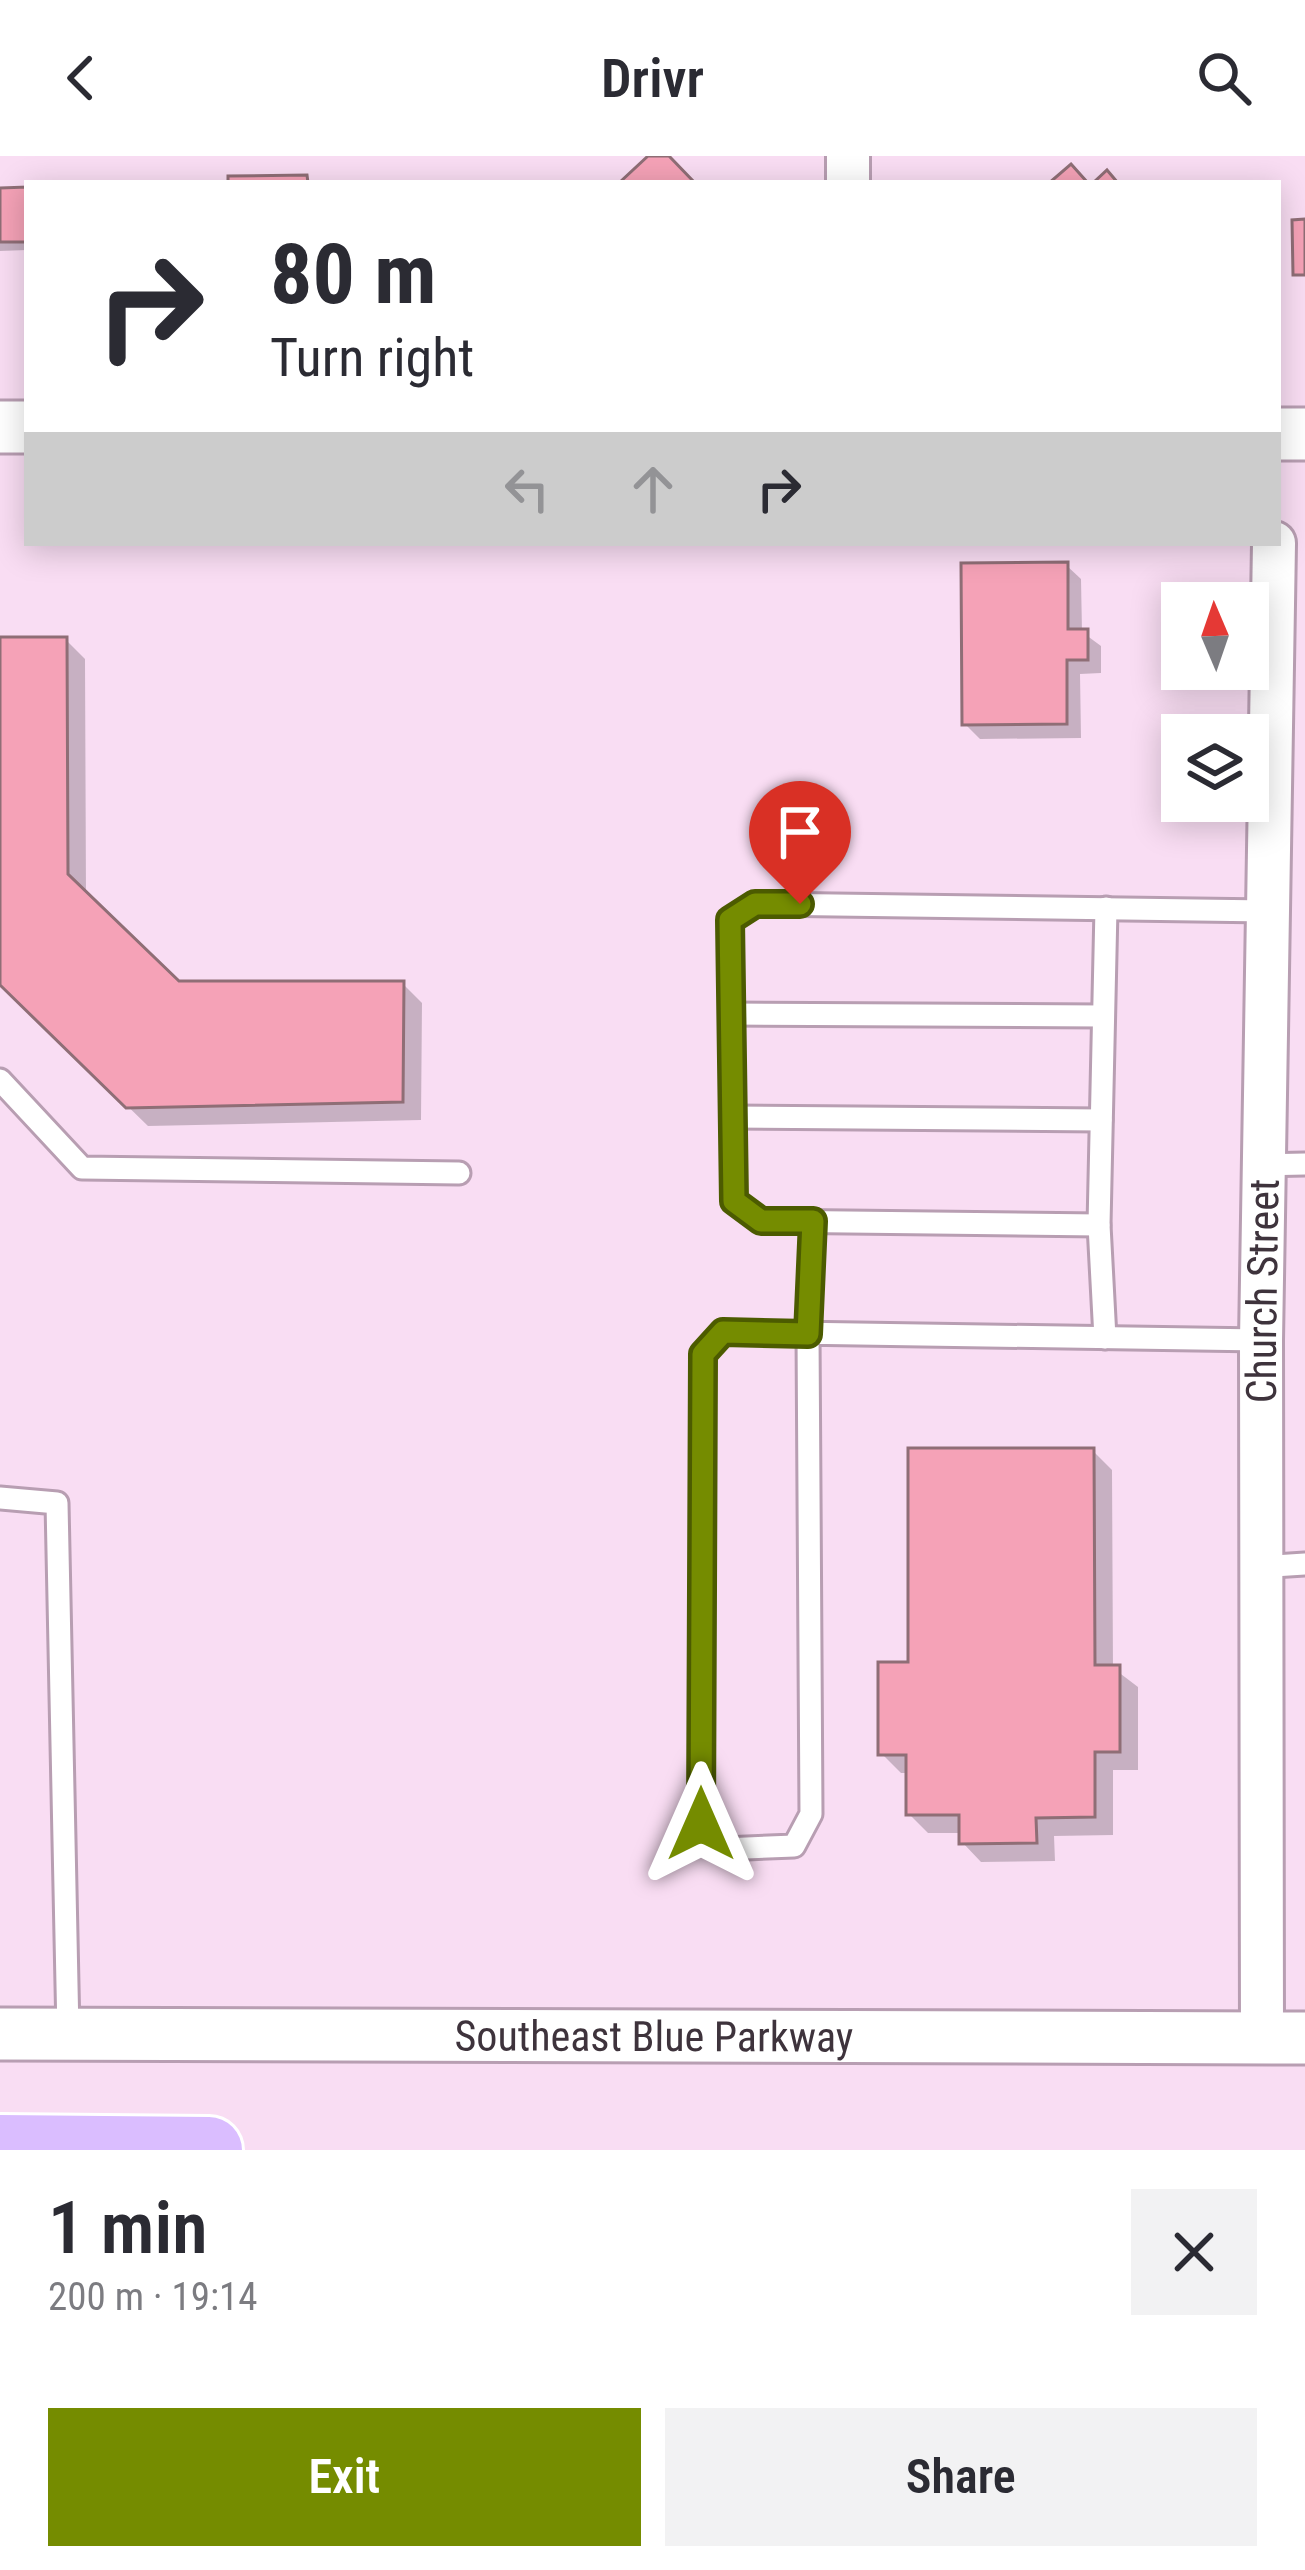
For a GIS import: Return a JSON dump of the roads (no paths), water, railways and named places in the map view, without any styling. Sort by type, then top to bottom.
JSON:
[{"type":"highway","points":[[0,2148],[209,2150]]},
{"type":"street","name":"Church Street","points":[[1274,546],[1268,911],[1284,1164],[1261,1340],[1259,1567],[1284,2038]]},
{"type":"street","name":"Southeast Blue Parkway","points":[[0,2034],[1284,2038]]},
{"type":"lane","points":[[1099,1225],[761,1221],[734,1201],[730,920],[755,904],[1268,911]]},
{"type":"lane","points":[[1105,1338],[1099,1225],[1106,908]]},
{"type":"lane","points":[[731,1014],[1103,1016]]},
{"type":"lane","points":[[0,1080],[82,1168],[459,1173]]},
{"type":"lane","points":[[733,1117],[1101,1120]]},
{"type":"lane","points":[[813,1221],[808,1334],[811,1814],[794,1846],[723,1849],[701,1824],[703,1354],[723,1332],[808,1334],[1261,1340]]},
{"type":"lane","points":[[0,1498],[57,1503],[68,2034]]},
{"type":"lane","points":[[1259,1567],[1305,1564]]}]
